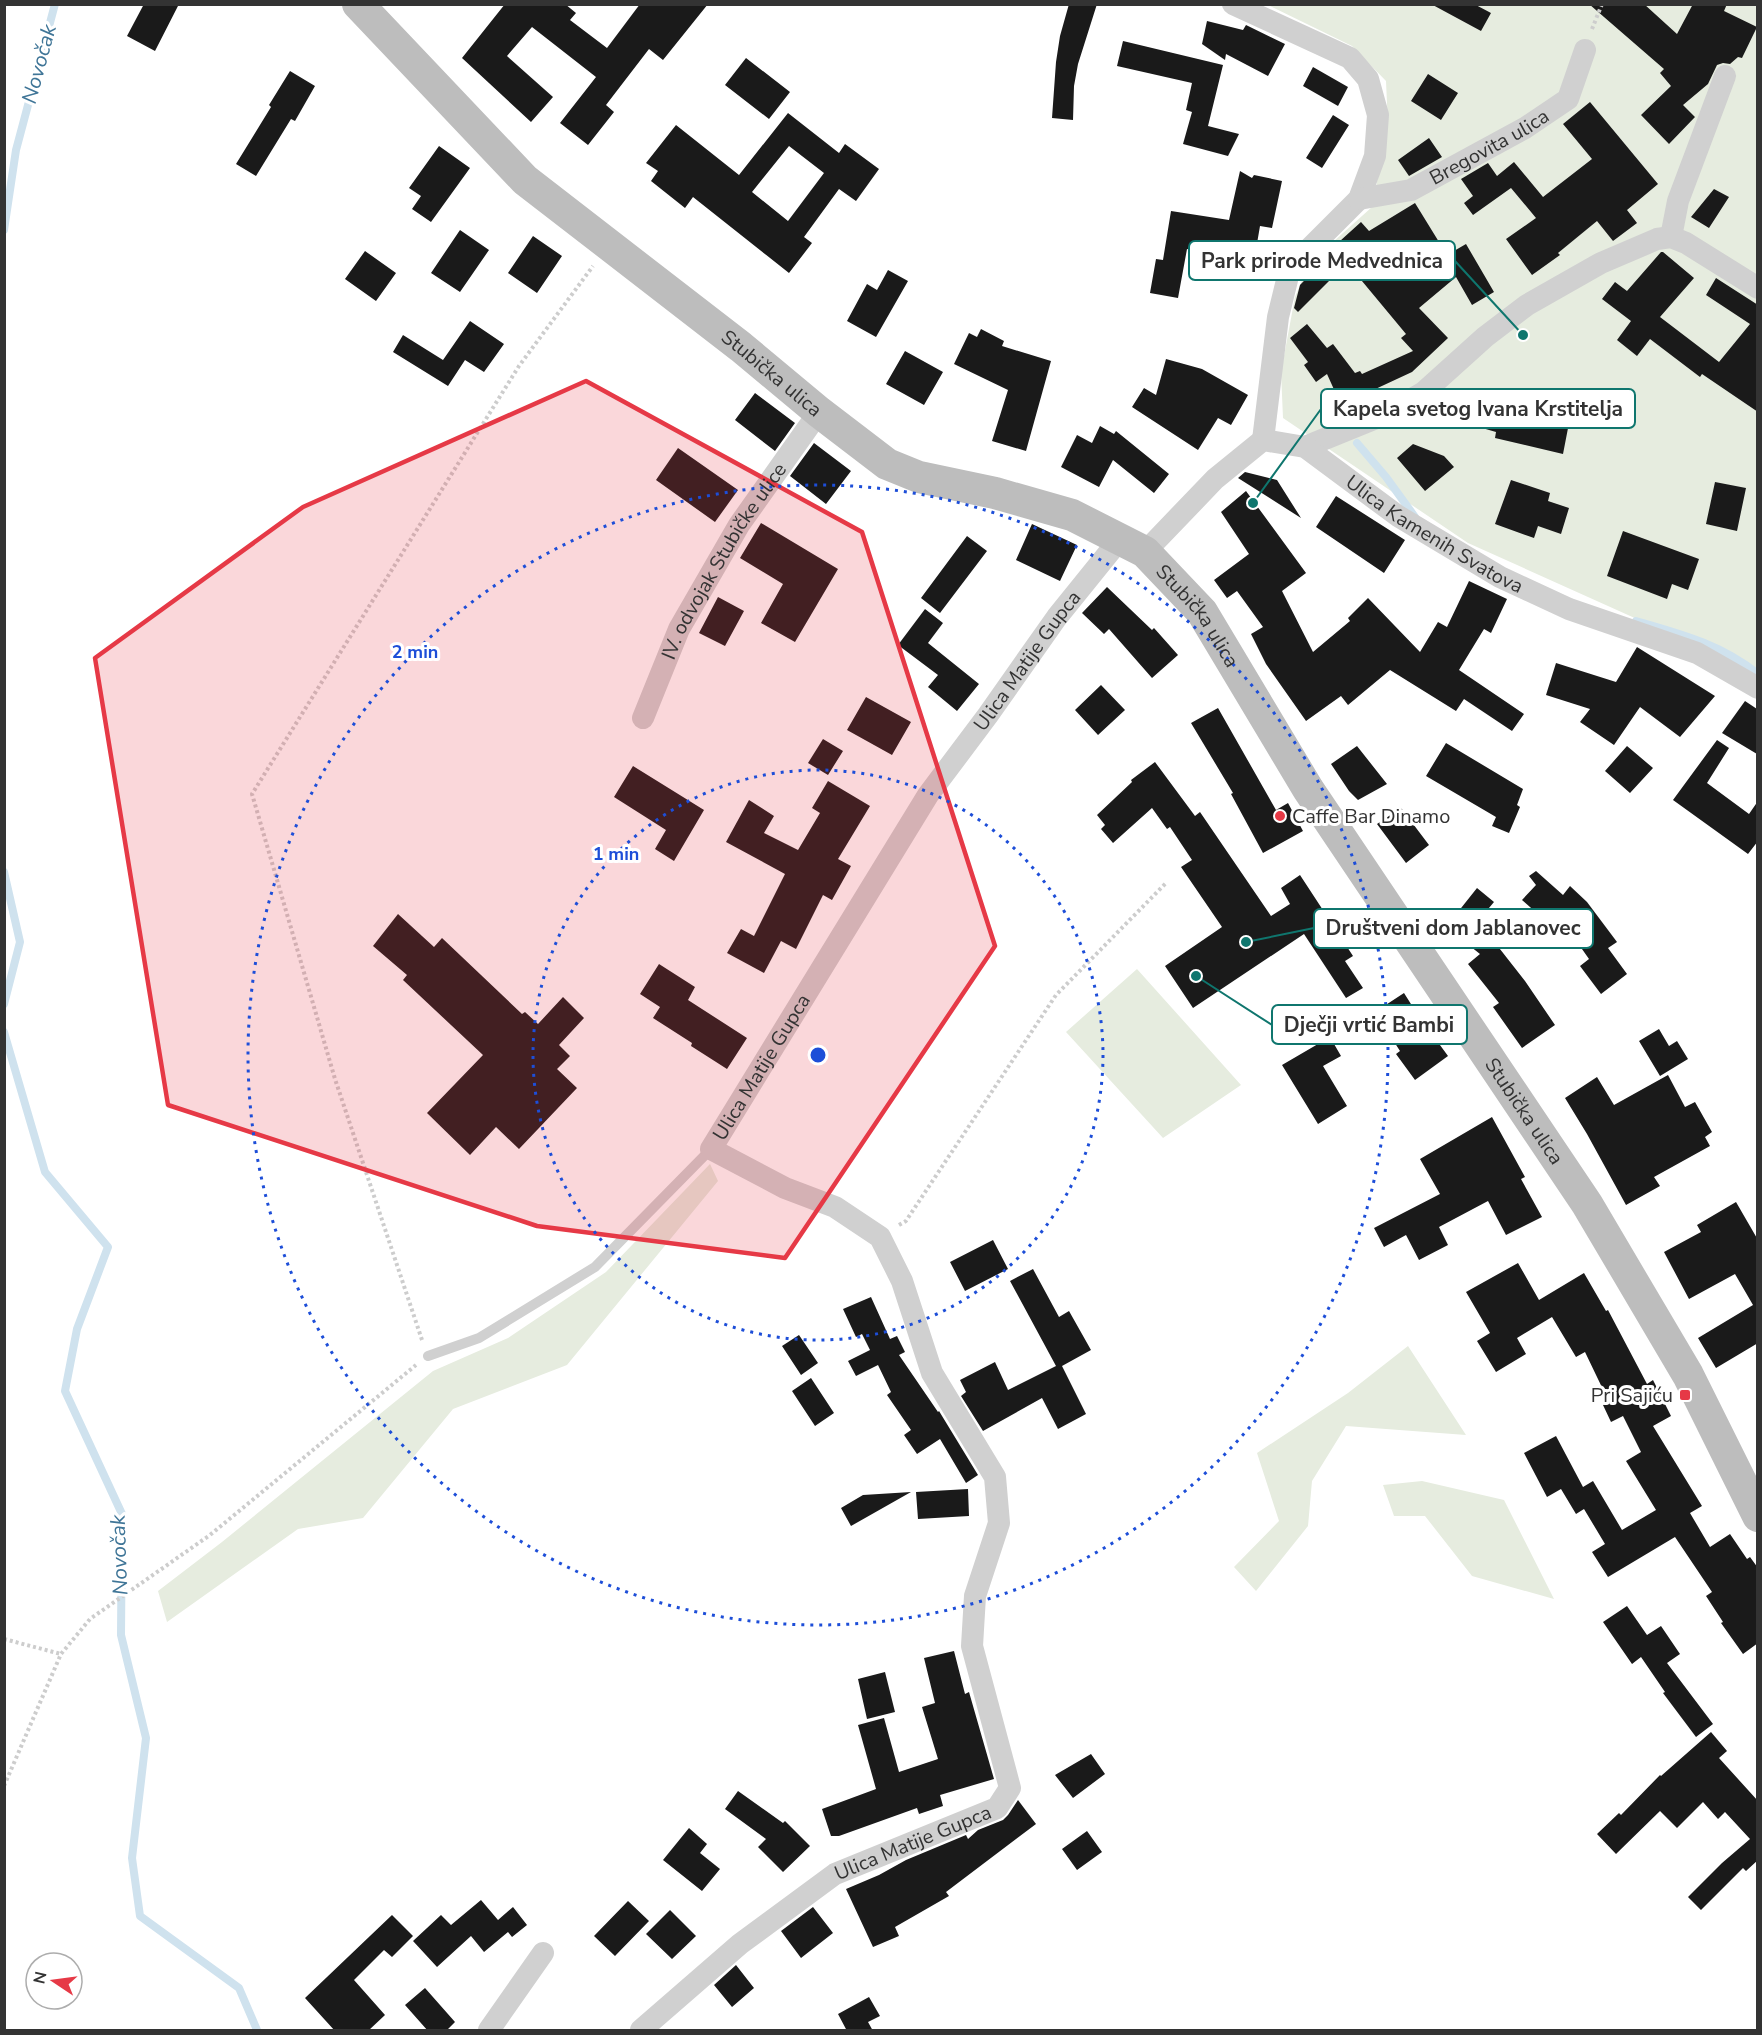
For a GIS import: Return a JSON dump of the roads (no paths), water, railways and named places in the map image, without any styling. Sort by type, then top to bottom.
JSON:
[{"type":"main road","name":"Stubička ulica","points":[[358,4],[525,180],[741,347],[819,412],[887,464],[919,477],[995,493],[1072,515],[1133,545],[1202,612],[1308,789],[1587,1204],[1688,1375],[1758,1516]]},
{"type":"street","points":[[1133,545],[1263,440],[1278,317],[1288,276],[1301,257],[1359,199],[1375,156],[1378,115],[1368,79],[1350,58],[1233,4]]},
{"type":"street","name":"Bregovita ulica","points":[[1359,199],[1412,190],[1525,128],[1568,99],[1585,50]]},
{"type":"street","points":[[1671,237],[1678,201],[1725,76]]},
{"type":"street","points":[[1305,447],[1386,414],[1424,392],[1485,337],[1527,305],[1601,263],[1657,239],[1671,237],[1686,243],[1758,288]]},
{"type":"street","name":"IV. odvojak Stubičke ulice","points":[[643,718],[685,620],[739,525],[819,412]]},
{"type":"street","name":"Ulica Kamenih Svatova","points":[[1263,440],[1305,447],[1398,516],[1500,577],[1569,609],[1697,653],[1758,688]]},
{"type":"street","name":"Ulica Matije Gupca","points":[[641,2031],[740,1944],[835,1874],[997,1808],[1010,1788],[972,1646],[975,1596],[999,1523],[994,1477],[932,1373],[902,1281],[880,1237],[835,1208],[785,1188],[711,1149],[928,795],[1057,617],[1133,545]]},
{"type":"street","points":[[489,2031],[543,1953]]},
{"type":"lane","points":[[428,1356],[479,1338],[596,1267],[711,1149]]},
{"type":"waterway","name":"Novočak","points":[[4,230],[16,150],[55,4]]},
{"type":"waterway","points":[[1357,443],[1386,477],[1415,517]]},
{"type":"waterway","points":[[1636,621],[1715,647],[1758,674]]},
{"type":"waterway","name":"Novočak","points":[[4,872],[20,942],[4,1004]]},
{"type":"waterway","name":"Novočak","points":[[4,1032],[45,1172],[108,1247],[77,1329],[65,1391],[122,1514],[121,1635],[146,1738],[132,1858],[140,1916],[239,1988],[257,2030]]},
{"type":"place","name":"Park prirode Medvednica","points":[[1523,335]]},
{"type":"place","name":"Kapela svetog Ivana Krstitelja","points":[[1253,503]]},
{"type":"place","name":"Caffe Bar Dinamo","points":[[1280,816]]},
{"type":"place","name":"Društveni dom Jablanovec","points":[[1246,942]]},
{"type":"place","name":"Dječji vrtić Bambi","points":[[1196,976]]},
{"type":"place","name":"Pri Sajiću","points":[[1685,1395]]}]
